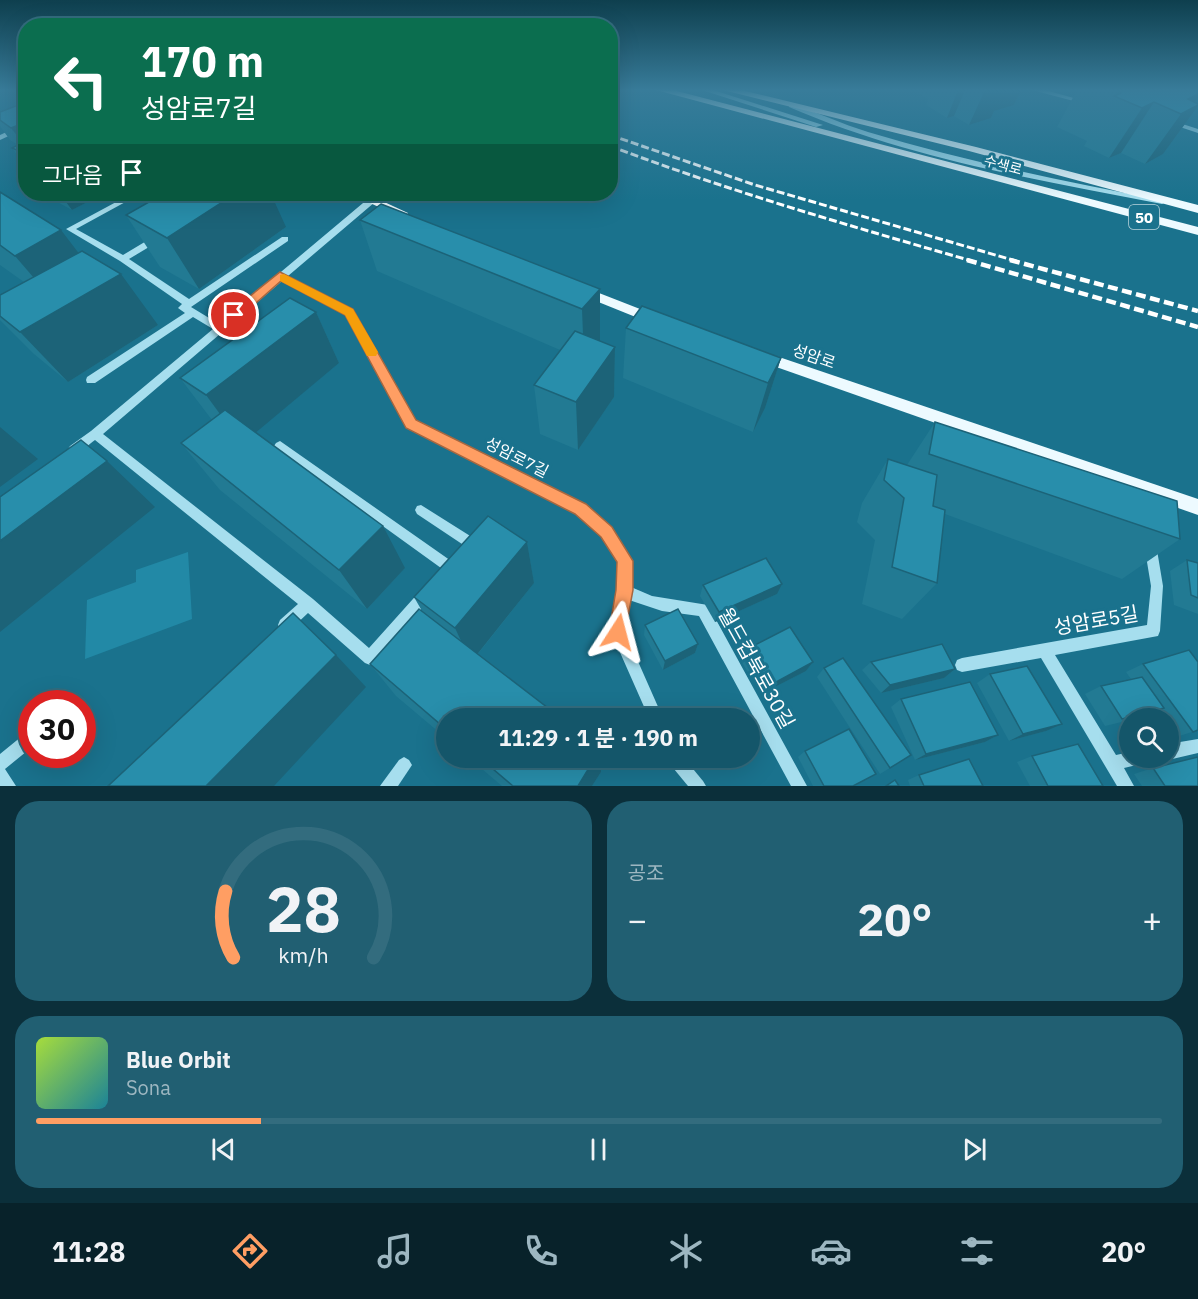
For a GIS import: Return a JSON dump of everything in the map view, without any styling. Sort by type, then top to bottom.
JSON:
[{"type":"main road","name":"수색로","points":[[802,127],[1198,231]]},
{"type":"main road","name":"수색로","points":[[878,127],[1198,209]]},
{"type":"main road","points":[[376,201],[414,218]]},
{"type":"main road","points":[[565,283],[663,323]]},
{"type":"main road","name":"성암로","points":[[742,350],[1198,507]]},
{"type":"street","points":[[824,127],[885,148]]},
{"type":"street","points":[[0,138],[18,129]]},
{"type":"street","points":[[123,201],[70,229],[123,259],[219,328]]},
{"type":"street","points":[[67,454],[95,434],[280,276],[360,201]]},
{"type":"street","points":[[123,259],[164,234]]},
{"type":"street","points":[[91,380],[285,239]]},
{"type":"street","name":"성암로7길","points":[[280,276],[349,312],[411,424],[581,509],[598,524],[625,561],[624,590],[618,632],[652,708]]},
{"type":"street","points":[[95,434],[308,604],[370,658],[471,543],[422,510]]},
{"type":"street","points":[[280,446],[450,567]]},
{"type":"street","points":[[1138,486],[1142,507]]},
{"type":"street","name":"성암로5길","points":[[962,665],[1153,631],[1157,586],[1147,529]]},
{"type":"street","name":"월드컵북로30길","points":[[624,590],[639,599],[658,605],[703,610],[799,786]]},
{"type":"street","points":[[274,636],[308,604]]},
{"type":"street","name":"성암로5길","points":[[1044,650],[1126,786]]},
{"type":"street","points":[[1179,750],[1198,746]]},
{"type":"street","points":[[0,764],[18,749]]},
{"type":"street","points":[[1112,763],[1119,762]]},
{"type":"street","points":[[388,786],[404,765]]},
{"type":"street","points":[[683,768],[698,786]]},
{"type":"street","points":[[0,775],[8,786]]},
{"type":"shaded area","points":[[188,552],[192,619],[85,659],[87,600],[136,582],[136,570]]},
{"type":"building","points":[[0,192],[61,230],[15,256],[0,245]]},
{"type":"building","points":[[151,201],[224,201],[167,238],[126,215]]},
{"type":"building","points":[[381,204],[600,289],[582,309],[360,220]]},
{"type":"building","points":[[82,251],[121,274],[20,332],[0,316],[0,295]]},
{"type":"building","points":[[290,298],[316,312],[206,395],[180,378]]},
{"type":"building","points":[[642,306],[781,358],[768,383],[626,328]]},
{"type":"building","points":[[575,331],[615,347],[576,402],[534,385]]},
{"type":"building","points":[[225,410],[383,526],[339,570],[181,443]]},
{"type":"building","points":[[935,422],[1177,501],[1180,539],[929,454]]},
{"type":"building","points":[[81,440],[107,461],[0,541],[0,497]]},
{"type":"building","points":[[888,459],[937,475],[933,506],[945,510],[937,583],[892,567],[904,498],[884,480]]},
{"type":"building","points":[[488,516],[527,542],[455,628],[414,597]]},
{"type":"building","points":[[766,558],[782,584],[719,612],[703,585]]},
{"type":"building","points":[[1187,560],[1198,563],[1198,598],[1191,595]]},
{"type":"building","points":[[419,609],[548,708],[436,708],[436,721],[370,664]]},
{"type":"building","points":[[678,609],[698,644],[665,661],[645,625]]},
{"type":"building","points":[[293,613],[336,655],[206,786],[108,786]]},
{"type":"building","points":[[790,627],[813,662],[767,687],[745,650]]},
{"type":"building","points":[[942,644],[955,669],[890,685],[871,662]]},
{"type":"building","points":[[1189,650],[1198,662],[1198,730],[1193,732],[1179,713],[1179,708],[1175,708],[1143,664]]},
{"type":"building","points":[[843,658],[911,755],[890,768],[824,668]]},
{"type":"building","points":[[1027,666],[1062,724],[1023,734],[990,674]]},
{"type":"building","points":[[1142,677],[1164,708],[1119,708],[1119,714],[1101,686]]},
{"type":"building","points":[[970,682],[998,735],[926,754],[901,699]]},
{"type":"building","points":[[849,729],[876,774],[853,786],[824,786],[805,751]]},
{"type":"building","points":[[1078,744],[1103,786],[1048,786],[1032,756]]},
{"type":"building","points":[[1198,757],[1198,786],[1165,786],[1153,768],[1179,768],[1179,762]]},
{"type":"building","points":[[969,759],[983,786],[924,786],[919,775]]},
{"type":"building","points":[[492,768],[589,768],[578,786],[513,786]]},
{"type":"building","points":[[895,780],[899,786],[886,786]]},
{"type":"railway","points":[[618,138],[755,185],[1016,261]]},
{"type":"railway","points":[[618,149],[745,193],[972,261]]},
{"type":"railway","points":[[967,260],[1198,327]]},
{"type":"railway","points":[[1010,260],[1198,311]]},
{"type":"slow traffic","points":[[284,278],[349,312],[371,352]]},
{"type":"route","points":[[234,315],[280,276],[349,312],[411,424],[581,509],[607,532],[625,561],[624,590],[618,632]]}]
